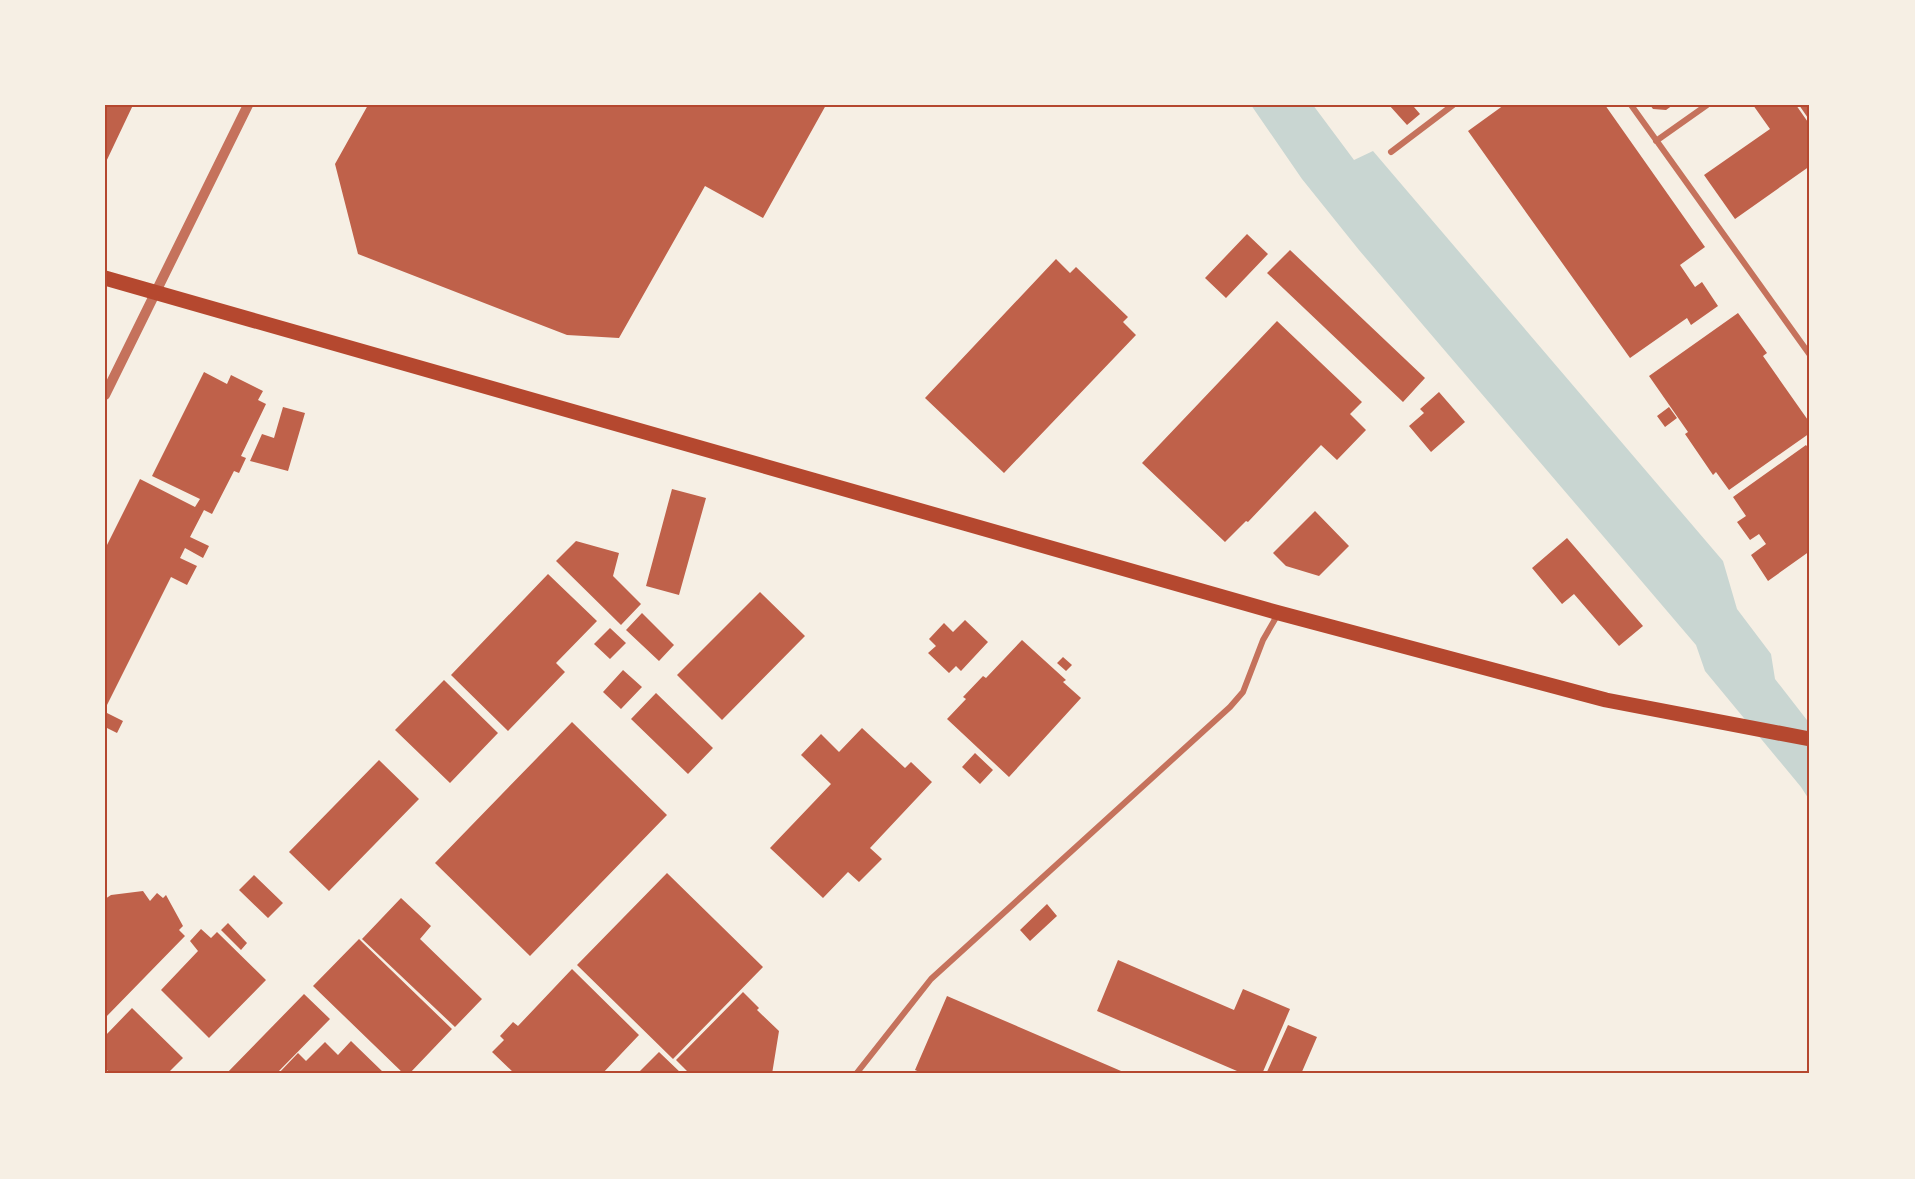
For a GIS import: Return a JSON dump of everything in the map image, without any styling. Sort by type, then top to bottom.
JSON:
[{"type":"main road","points":[[105,278],[1279,613],[1606,700],[1810,740]]},
{"type":"street","points":[[105,395],[248,105]]},
{"type":"street","points":[[1391,152],[1453,105]]},
{"type":"street","points":[[1631,105],[1810,355]]},
{"type":"street","points":[[1656,141],[1707,105]]},
{"type":"street","points":[[856,1074],[931,979],[1230,707],[1242,692],[1263,640],[1279,613]]},
{"type":"shaded area","points":[[1251,105],[1313,105],[1354,160],[1373,151],[1723,561],[1737,609],[1771,654],[1775,679],[1810,724],[1810,801],[1705,671],[1696,645],[1359,250],[1302,179]]},
{"type":"building","points":[[105,105],[133,105],[105,164]]},
{"type":"building","points":[[368,105],[826,105],[763,218],[705,186],[619,338],[567,335],[358,254],[335,164]]},
{"type":"building","points":[[1389,105],[1416,105],[1414,107],[1420,114],[1407,125]]},
{"type":"building","points":[[1504,105],[1605,105],[1705,247],[1680,265],[1695,287],[1702,282],[1718,306],[1691,325],[1687,318],[1630,358],[1468,131]]},
{"type":"building","points":[[1650,105],[1673,105],[1666,110],[1653,109]]},
{"type":"building","points":[[1753,105],[1796,105],[1810,125],[1810,166],[1735,219],[1704,175],[1770,129]]},
{"type":"building","points":[[1799,105],[1810,105],[1810,121]]},
{"type":"building","points":[[1247,234],[1268,254],[1226,298],[1205,278]]},
{"type":"building","points":[[1290,250],[1425,378],[1403,402],[1267,273]]},
{"type":"building","points":[[1056,259],[1070,273],[1076,267],[1128,317],[1123,322],[1136,335],[1004,473],[925,398]]},
{"type":"building","points":[[1738,313],[1767,353],[1763,356],[1810,423],[1810,433],[1729,490],[1716,472],[1713,475],[1685,434],[1688,432],[1649,376]]},
{"type":"building","points":[[1277,321],[1362,402],[1350,414],[1366,430],[1337,460],[1321,445],[1248,522],[1246,521],[1225,542],[1142,463]]},
{"type":"building","points":[[204,372],[227,384],[231,375],[263,391],[258,400],[266,404],[241,456],[246,458],[239,473],[234,471],[212,514],[204,510],[190,537],[209,546],[203,558],[185,548],[180,558],[197,566],[187,585],[171,577],[105,709],[105,549],[140,479],[195,507],[200,499],[152,476]]},
{"type":"building","points":[[1439,392],[1465,422],[1431,452],[1409,426],[1424,413],[1420,409]]},
{"type":"building","points":[[283,407],[305,413],[288,471],[250,461],[262,434],[274,438]]},
{"type":"building","points":[[1669,407],[1677,418],[1665,427],[1657,416]]},
{"type":"building","points":[[1806,445],[1810,450],[1810,551],[1768,581],[1751,555],[1766,544],[1759,534],[1750,540],[1737,522],[1746,516],[1733,497]]},
{"type":"building","points":[[672,489],[706,498],[679,595],[646,586]]},
{"type":"building","points":[[1315,511],[1349,546],[1319,576],[1286,566],[1273,553]]},
{"type":"building","points":[[1567,538],[1643,626],[1619,646],[1574,594],[1562,604],[1532,568]]},
{"type":"building","points":[[576,541],[619,553],[613,576],[641,604],[621,625],[556,561]]},
{"type":"building","points":[[548,574],[597,621],[556,663],[565,672],[508,731],[451,675]]},
{"type":"building","points":[[760,592],[805,636],[722,720],[677,675]]},
{"type":"building","points":[[642,613],[674,645],[659,661],[626,630]]},
{"type":"building","points":[[965,620],[988,642],[961,671],[956,666],[949,673],[928,653],[936,646],[929,639],[944,623],[953,632]]},
{"type":"building","points":[[610,628],[626,643],[610,659],[594,644]]},
{"type":"building","points":[[1022,640],[1066,680],[1063,682],[1081,698],[1009,777],[947,719],[966,699],[963,697],[983,676],[986,678]]},
{"type":"building","points":[[1063,657],[1072,665],[1066,671],[1057,663]]},
{"type":"building","points":[[623,670],[642,687],[621,709],[603,692]]},
{"type":"building","points":[[444,680],[498,733],[450,783],[395,730]]},
{"type":"building","points":[[656,693],[713,748],[688,774],[631,719]]},
{"type":"building","points":[[105,712],[123,721],[117,733],[105,727]]},
{"type":"building","points":[[572,722],[667,815],[530,956],[435,863]]},
{"type":"building","points":[[862,728],[905,768],[911,762],[932,782],[870,848],[882,859],[859,882],[848,872],[823,898],[770,848],[831,784],[801,755],[821,734],[839,752]]},
{"type":"building","points":[[975,753],[993,770],[980,784],[962,767]]},
{"type":"building","points":[[379,760],[419,799],[329,891],[289,852]]},
{"type":"building","points":[[667,873],[763,967],[673,1059],[577,965]]},
{"type":"building","points":[[254,875],[283,903],[268,918],[239,890]]},
{"type":"building","points":[[143,891],[150,901],[157,893],[163,898],[166,895],[183,926],[179,930],[185,936],[105,1018],[105,899],[111,895]]},
{"type":"building","points":[[401,898],[431,926],[420,939],[482,999],[455,1027],[362,939]]},
{"type":"building","points":[[1047,904],[1057,916],[1030,941],[1020,930]]},
{"type":"building","points":[[228,923],[247,943],[241,950],[221,930]]},
{"type":"building","points":[[201,929],[211,938],[217,932],[266,980],[209,1038],[161,990],[198,951],[190,941]]},
{"type":"building","points":[[359,939],[452,1029],[409,1074],[404,1074],[313,986]]},
{"type":"building","points":[[1118,960],[1234,1010],[1243,989],[1290,1009],[1262,1074],[1244,1074],[1097,1011]]},
{"type":"building","points":[[572,969],[639,1035],[602,1074],[515,1074],[492,1052],[504,1040],[500,1036],[513,1022],[518,1026]]},
{"type":"building","points":[[743,992],[759,1008],[757,1010],[779,1031],[772,1074],[690,1074],[676,1060]]},
{"type":"building","points":[[304,994],[330,1019],[276,1074],[226,1074]]},
{"type":"building","points":[[947,996],[1128,1074],[924,1074],[915,1070]]},
{"type":"building","points":[[132,1008],[183,1058],[167,1074],[111,1074],[105,1068],[105,1036]]},
{"type":"building","points":[[1288,1025],[1317,1037],[1301,1074],[1266,1074]]},
{"type":"building","points":[[351,1041],[385,1074],[278,1074],[298,1053],[306,1061],[325,1042],[338,1055]]},
{"type":"building","points":[[659,1052],[682,1074],[637,1074]]}]
